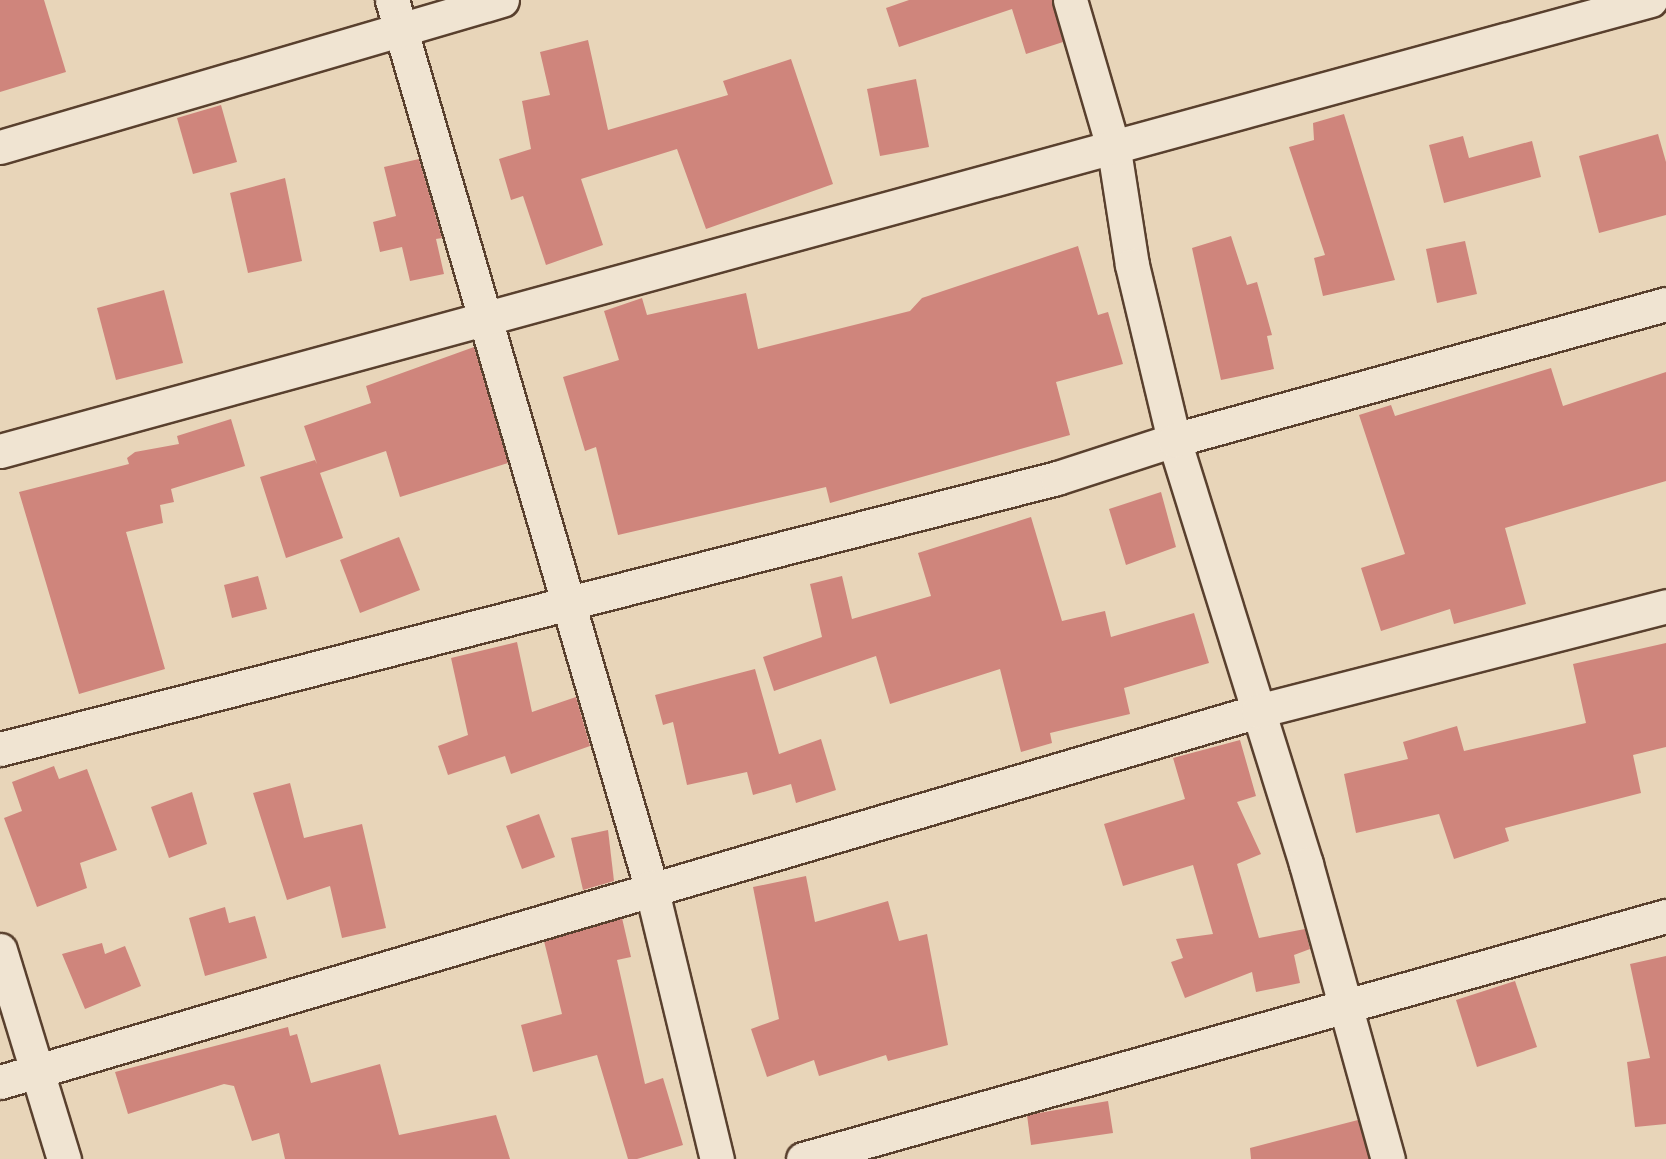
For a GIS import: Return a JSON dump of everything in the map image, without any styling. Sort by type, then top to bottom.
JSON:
[{"type":"street","points":[[0,147],[397,14],[502,0]]},
{"type":"street","points":[[1070,0],[1114,150],[1132,265],[1174,440],[1258,711],[1388,1159]]},
{"type":"street","points":[[0,451],[1114,150],[1651,0]]},
{"type":"street","points":[[397,14],[651,887],[717,1159]]},
{"type":"street","points":[[0,749],[1057,478],[1174,440],[1666,304]]},
{"type":"street","points":[[0,1082],[38,1073],[651,887],[1258,711],[1666,606]]},
{"type":"street","points":[[803,1159],[1342,1004],[1666,916]]},
{"type":"street","points":[[0,950],[64,1159]]},
{"type":"building","points":[[0,0],[44,0],[66,72],[0,92]]},
{"type":"building","points":[[909,0],[1052,0],[1063,42],[1026,54],[1012,9],[899,47],[886,8]]},
{"type":"building","points":[[588,40],[608,130],[728,95],[723,81],[791,59],[833,184],[706,229],[677,149],[581,179],[603,245],[546,265],[523,196],[511,200],[499,159],[531,149],[522,101],[550,95],[540,52]]},
{"type":"building","points":[[916,79],[929,147],[880,156],[867,89]]},
{"type":"building","points":[[221,105],[237,162],[193,174],[177,118]]},
{"type":"building","points":[[1344,114],[1395,280],[1323,296],[1314,258],[1325,255],[1289,147],[1314,140],[1313,123]]},
{"type":"building","points":[[1658,134],[1666,162],[1666,215],[1599,233],[1579,156]]},
{"type":"building","points":[[1463,136],[1469,158],[1532,141],[1541,177],[1444,203],[1429,145]]},
{"type":"building","points":[[419,159],[442,238],[436,239],[444,274],[410,281],[402,247],[380,252],[373,222],[396,216],[384,167]]},
{"type":"building","points":[[285,178],[302,261],[248,273],[230,193]]},
{"type":"building","points":[[1231,236],[1247,285],[1257,282],[1272,335],[1267,336],[1274,369],[1221,380],[1192,248]]},
{"type":"building","points":[[1465,241],[1477,294],[1437,303],[1426,249]]},
{"type":"building","points":[[1078,246],[1098,315],[1108,312],[1123,364],[1056,382],[1070,435],[830,503],[826,487],[618,535],[596,447],[585,451],[563,377],[619,360],[604,311],[642,298],[647,315],[746,293],[758,349],[910,311],[922,298]]},
{"type":"building","points":[[164,290],[183,363],[116,380],[97,308]]},
{"type":"building","points":[[474,347],[508,463],[400,497],[386,451],[320,473],[343,538],[286,558],[260,477],[315,460],[317,464],[304,426],[371,403],[366,386]]},
{"type":"building","points":[[1551,368],[1563,406],[1666,372],[1666,481],[1505,528],[1526,604],[1454,624],[1450,609],[1381,631],[1361,568],[1405,554],[1359,415],[1391,405],[1395,416]]},
{"type":"building","points":[[231,419],[245,466],[171,489],[174,502],[160,505],[163,523],[126,532],[165,669],[79,694],[19,492],[129,464],[127,458],[135,452],[179,444],[177,436]]},
{"type":"building","points":[[1161,492],[1176,547],[1126,565],[1109,509]]},
{"type":"building","points":[[1031,517],[1062,621],[1105,611],[1111,637],[1194,613],[1209,663],[1124,688],[1130,714],[1050,733],[1052,743],[1021,752],[1000,669],[890,704],[876,656],[774,691],[763,657],[822,637],[810,584],[842,576],[852,619],[931,596],[918,553]]},
{"type":"building","points":[[399,537],[420,590],[360,613],[340,560]]},
{"type":"building","points":[[258,576],[267,609],[232,618],[224,585]]},
{"type":"building","points":[[517,642],[532,712],[576,697],[590,746],[511,774],[505,756],[448,775],[438,746],[468,735],[451,658]]},
{"type":"building","points":[[1666,643],[1666,747],[1633,755],[1641,793],[1505,828],[1509,841],[1454,859],[1439,814],[1356,833],[1344,774],[1408,759],[1403,742],[1457,726],[1464,751],[1586,723],[1573,664]]},
{"type":"building","points":[[755,669],[779,754],[821,739],[836,790],[796,803],[791,784],[753,795],[747,772],[687,785],[673,722],[663,725],[655,695]]},
{"type":"building","points":[[1240,740],[1256,796],[1237,802],[1261,854],[1237,864],[1259,938],[1305,929],[1310,949],[1294,955],[1300,983],[1256,992],[1252,972],[1185,998],[1171,962],[1183,958],[1176,939],[1213,934],[1193,865],[1123,886],[1104,824],[1185,799],[1173,758]]},
{"type":"building","points":[[54,766],[59,779],[87,769],[117,850],[80,863],[87,888],[37,907],[4,818],[22,811],[12,782]]},
{"type":"building","points":[[290,783],[304,838],[362,824],[386,928],[342,938],[330,886],[287,900],[253,793]]},
{"type":"building","points":[[192,792],[207,844],[169,858],[151,807]]},
{"type":"building","points":[[539,814],[555,857],[522,869],[506,826]]},
{"type":"building","points":[[608,830],[614,881],[583,890],[571,838]]},
{"type":"building","points":[[806,876],[815,922],[888,901],[899,941],[927,934],[948,1045],[888,1061],[886,1055],[819,1076],[814,1060],[767,1077],[751,1029],[779,1019],[753,887]]},
{"type":"building","points":[[225,907],[229,923],[255,916],[267,958],[205,976],[189,918]]},
{"type":"building","points":[[622,918],[631,957],[617,960],[645,1084],[663,1078],[683,1145],[637,1159],[628,1159],[597,1055],[533,1072],[521,1025],[562,1014],[544,941]]},
{"type":"building","points":[[102,943],[105,954],[125,946],[141,986],[85,1009],[62,954]]},
{"type":"building","points":[[1666,956],[1666,1124],[1635,1127],[1627,1062],[1650,1058],[1630,964]]},
{"type":"building","points":[[1515,981],[1537,1047],[1477,1067],[1456,1000]]},
{"type":"building","points":[[288,1027],[290,1036],[297,1034],[311,1083],[380,1064],[399,1135],[496,1115],[510,1159],[285,1159],[279,1133],[252,1141],[234,1086],[224,1084],[128,1114],[115,1072]]},
{"type":"building","points":[[1108,1101],[1113,1133],[1031,1145],[1027,1115]]},
{"type":"building","points":[[1358,1120],[1369,1159],[1251,1159],[1250,1148]]}]
